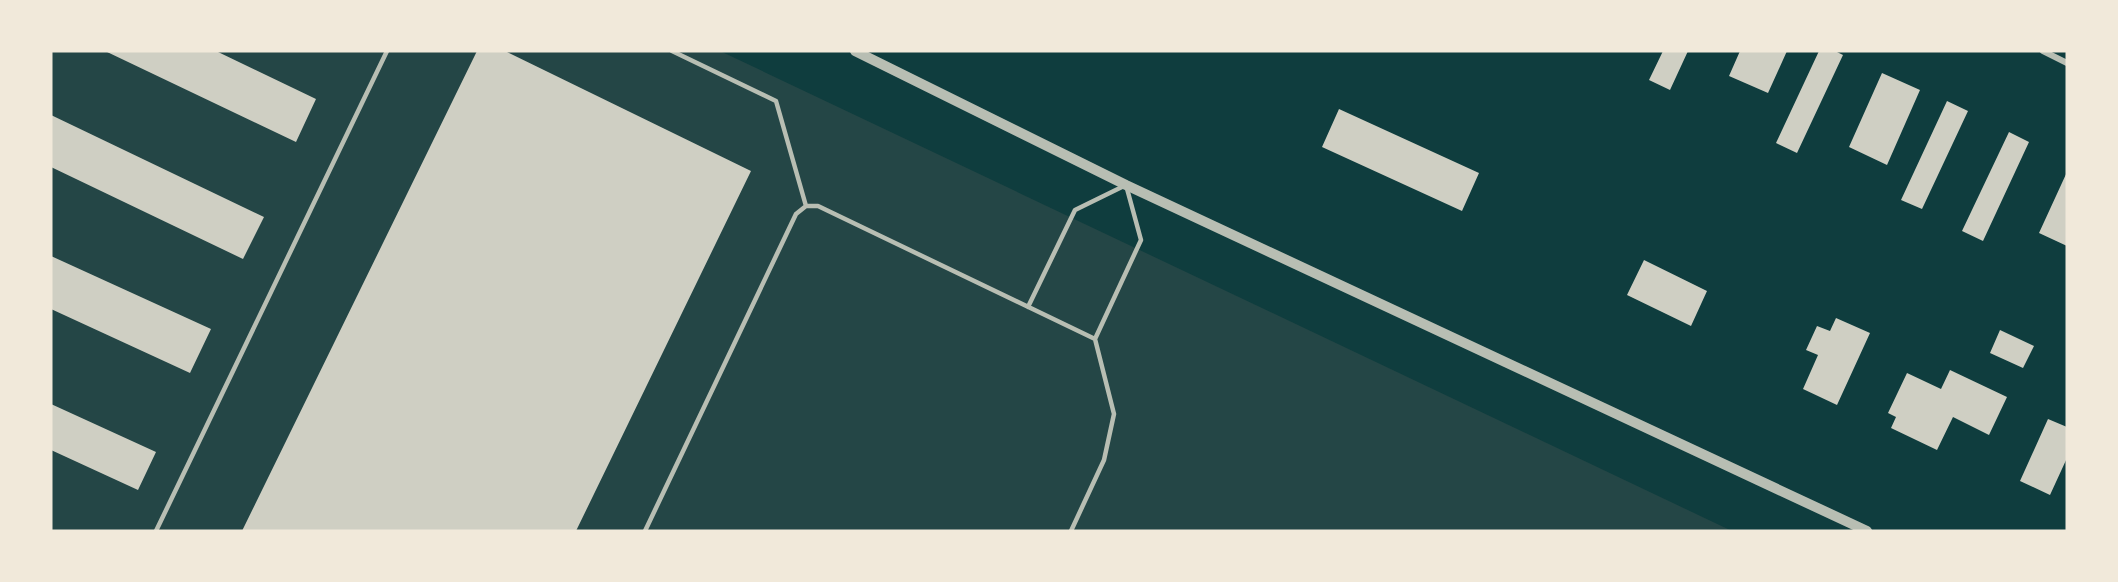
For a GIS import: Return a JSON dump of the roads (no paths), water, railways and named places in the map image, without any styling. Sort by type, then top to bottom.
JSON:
[{"type":"street","points":[[855,51],[1126,185],[1867,531]]},
{"type":"street","points":[[2043,51],[2067,63]]},
{"type":"lane","points":[[156,531],[387,51]]},
{"type":"lane","points":[[672,51],[776,100],[806,206]]},
{"type":"lane","points":[[1028,307],[1075,210],[1126,185],[1141,240],[1095,339],[1114,414],[1104,460],[1071,531]]},
{"type":"lane","points":[[645,531],[796,214],[806,206],[818,206],[1095,339]]}]
